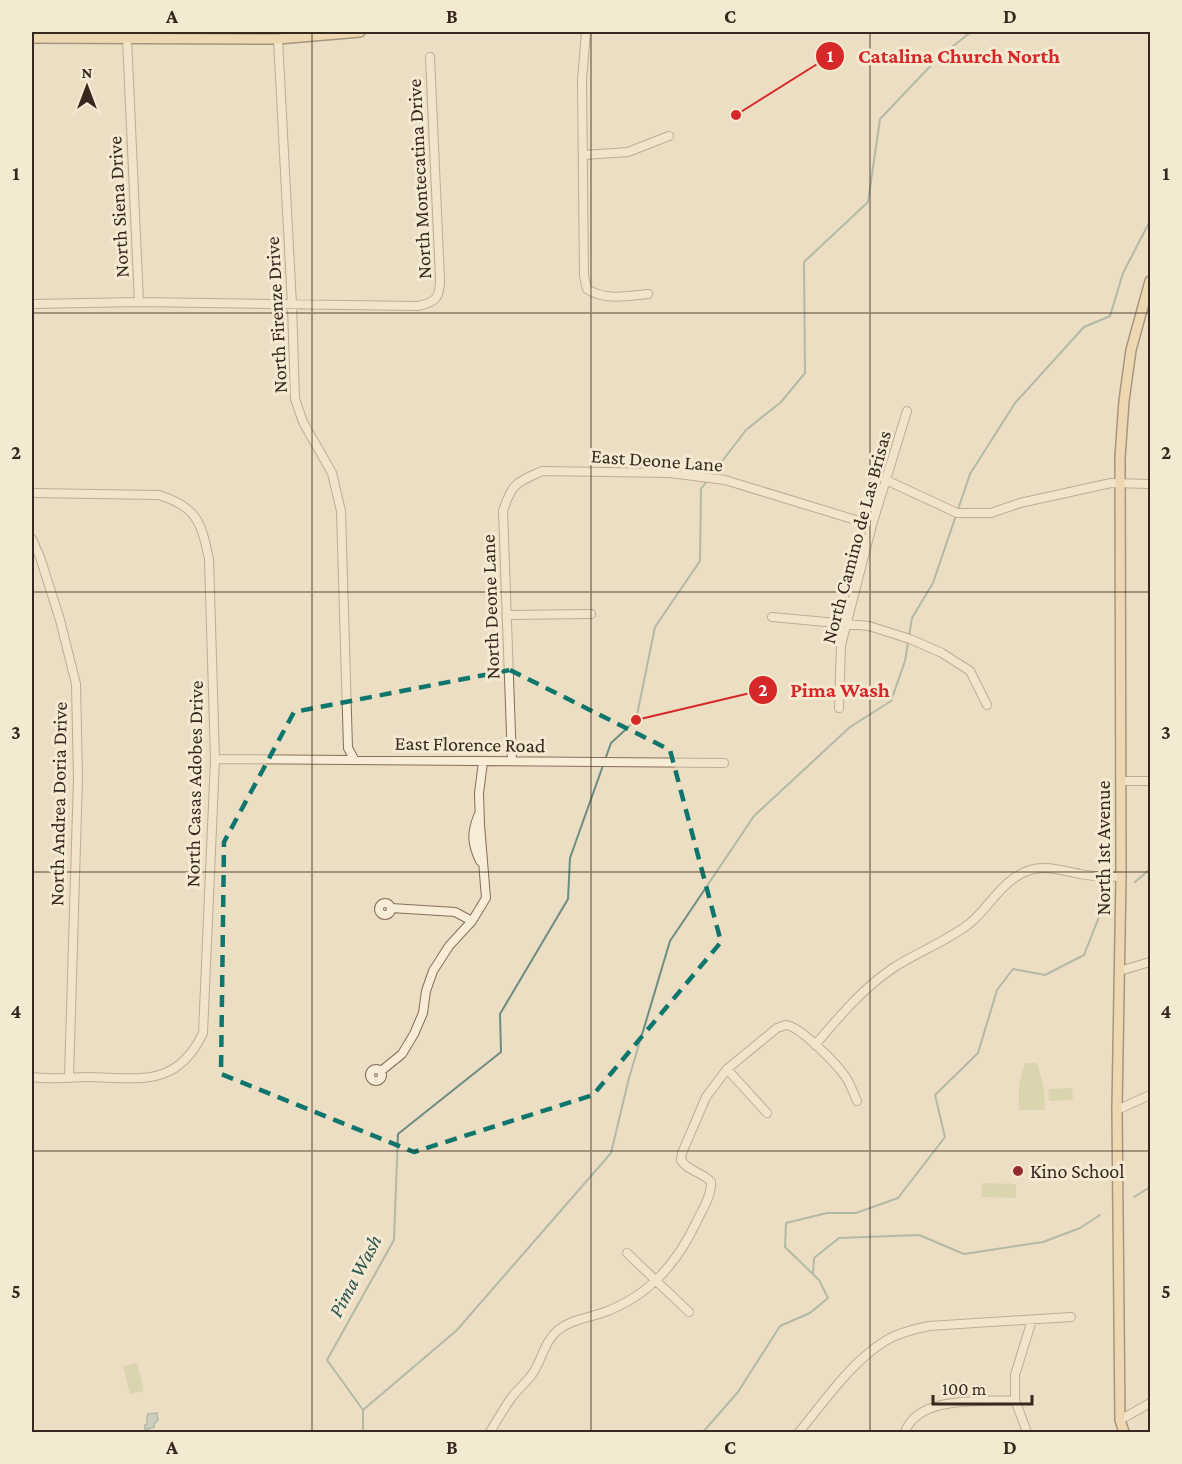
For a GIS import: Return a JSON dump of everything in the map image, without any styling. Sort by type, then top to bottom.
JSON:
[{"type":"main road","points":[[32,38],[127,39],[359,32]]},
{"type":"main road","name":"North 1st Avenue","points":[[1124,1432],[1120,1420],[1117,1110],[1121,877],[1120,457],[1125,388],[1131,350],[1150,281]]},
{"type":"main road","name":"North 1st Avenue","points":[[1116,1432],[1120,1420]]},
{"type":"street","points":[[586,32],[582,80],[584,276],[587,289],[597,295],[615,297],[648,294]]},
{"type":"street","name":"North Firenze Drive","points":[[279,35],[295,399],[303,422],[332,473],[341,511],[348,748],[354,759]]},
{"type":"street","name":"North Siena Drive","points":[[127,39],[139,302]]},
{"type":"street","name":"North Montecatina Drive","points":[[292,305],[418,306],[436,299],[440,290],[440,279],[430,57]]},
{"type":"street","points":[[584,155],[628,152],[669,136]]},
{"type":"street","points":[[32,304],[139,302],[292,305]]},
{"type":"street","name":"North Camino de Las Brisas","points":[[839,708],[841,645],[872,525],[907,411]]},
{"type":"street","name":"East Deone Lane","points":[[542,471],[670,473],[725,480],[872,525]]},
{"type":"street","name":"North Deone Lane","points":[[512,761],[503,511],[510,489],[522,480],[542,471]]},
{"type":"street","points":[[886,480],[957,513],[991,513],[1020,503],[1120,482],[1150,484]]},
{"type":"street","name":"North Casas Adobes Drive","points":[[32,493],[159,495],[191,510],[203,531],[209,559],[215,759],[203,1033],[196,1048],[186,1060],[162,1075],[143,1078],[32,1077]]},
{"type":"street","name":"North Andrea Doria Drive","points":[[32,539],[40,556],[60,620],[76,684],[78,778],[69,1077]]},
{"type":"street","points":[[508,615],[591,614]]},
{"type":"street","points":[[772,617],[868,626],[910,639],[942,653],[970,671],[987,705]]},
{"type":"street","name":"East Florence Road","points":[[215,759],[724,764]]},
{"type":"street","points":[[381,1071],[402,1054],[423,1013],[426,991],[433,971],[449,946],[472,921],[486,898],[484,868],[473,846],[474,825],[480,810],[483,762]]},
{"type":"street","points":[[1121,781],[1150,782]]},
{"type":"street","points":[[815,1045],[844,1010],[879,978],[963,928],[1010,880],[1023,873],[1042,868],[1091,876],[1121,877]]},
{"type":"street","points":[[391,908],[455,912],[472,921]]},
{"type":"street","points":[[1119,971],[1150,962]]},
{"type":"street","points":[[490,1432],[513,1396],[532,1374],[546,1345],[559,1329],[571,1322],[614,1308],[639,1295],[656,1282],[688,1241],[713,1181],[679,1161],[706,1097],[727,1069],[786,1022],[815,1045],[846,1079],[857,1101]]},
{"type":"street","points":[[727,1069],[767,1113]]},
{"type":"street","points":[[1117,1110],[1150,1095]]},
{"type":"street","points":[[627,1253],[688,1312]]},
{"type":"street","points":[[799,1432],[858,1363],[886,1341],[908,1331],[929,1326],[1071,1317]]},
{"type":"street","points":[[1027,1432],[1015,1400],[1015,1375],[1032,1320]]},
{"type":"street","points":[[904,1432],[920,1412],[942,1404],[1015,1400]]},
{"type":"street","points":[[1120,1420],[1150,1403]]},
{"type":"highlighted area","points":[[510,670],[670,750],[721,942],[593,1095],[414,1152],[221,1074],[224,842],[294,712]]},
{"type":"green space","points":[[1025,1063],[1037,1063],[1044,1088],[1045,1110],[1019,1110],[1019,1084]]},
{"type":"green space","points":[[1072,1088],[1073,1100],[1049,1101],[1048,1089]]},
{"type":"green space","points":[[982,1183],[1016,1184],[1016,1198],[981,1197]]},
{"type":"green space","points":[[137,1363],[144,1391],[130,1394],[123,1366]]},
{"type":"water","points":[[157,1413],[158,1420],[154,1427],[145,1430],[148,1414]]},
{"type":"waterway","name":"Pima Wash","points":[[710,477],[746,430],[781,402],[805,373],[804,262],[868,202],[880,119],[938,58],[971,32]]},
{"type":"waterway","points":[[363,1410],[457,1330],[611,1153],[629,1078],[670,941],[754,816],[850,727],[891,701],[905,661],[912,618],[933,583],[970,474],[1015,403],[1084,327],[1110,316],[1123,273],[1150,221]]},
{"type":"waterway","name":"Pima Wash","points":[[363,1432],[363,1410],[327,1360],[394,1240],[398,1134],[501,1052],[500,1014],[568,899],[570,858],[611,743],[636,720],[655,627],[700,561],[701,489],[707,481]]},
{"type":"waterway","points":[[1135,882],[1150,869]]},
{"type":"waterway","points":[[703,1432],[738,1392],[780,1326],[810,1313],[828,1298],[819,1280],[785,1247],[786,1223],[827,1213],[856,1213],[898,1198],[945,1137],[935,1095],[978,1053],[997,990],[1013,969],[1045,975],[1084,955],[1106,899],[1110,896]]},
{"type":"waterway","points":[[1134,1197],[1150,1187]]},
{"type":"waterway","points":[[813,1274],[814,1258],[839,1238],[919,1235],[964,1254],[1043,1242],[1080,1228],[1100,1215]]},
{"type":"place","name":"Catalina Church North","points":[[736,115]]},
{"type":"place","name":"Pima Wash","points":[[636,720]]},
{"type":"place","name":"Kino School","points":[[1018,1171]]}]
